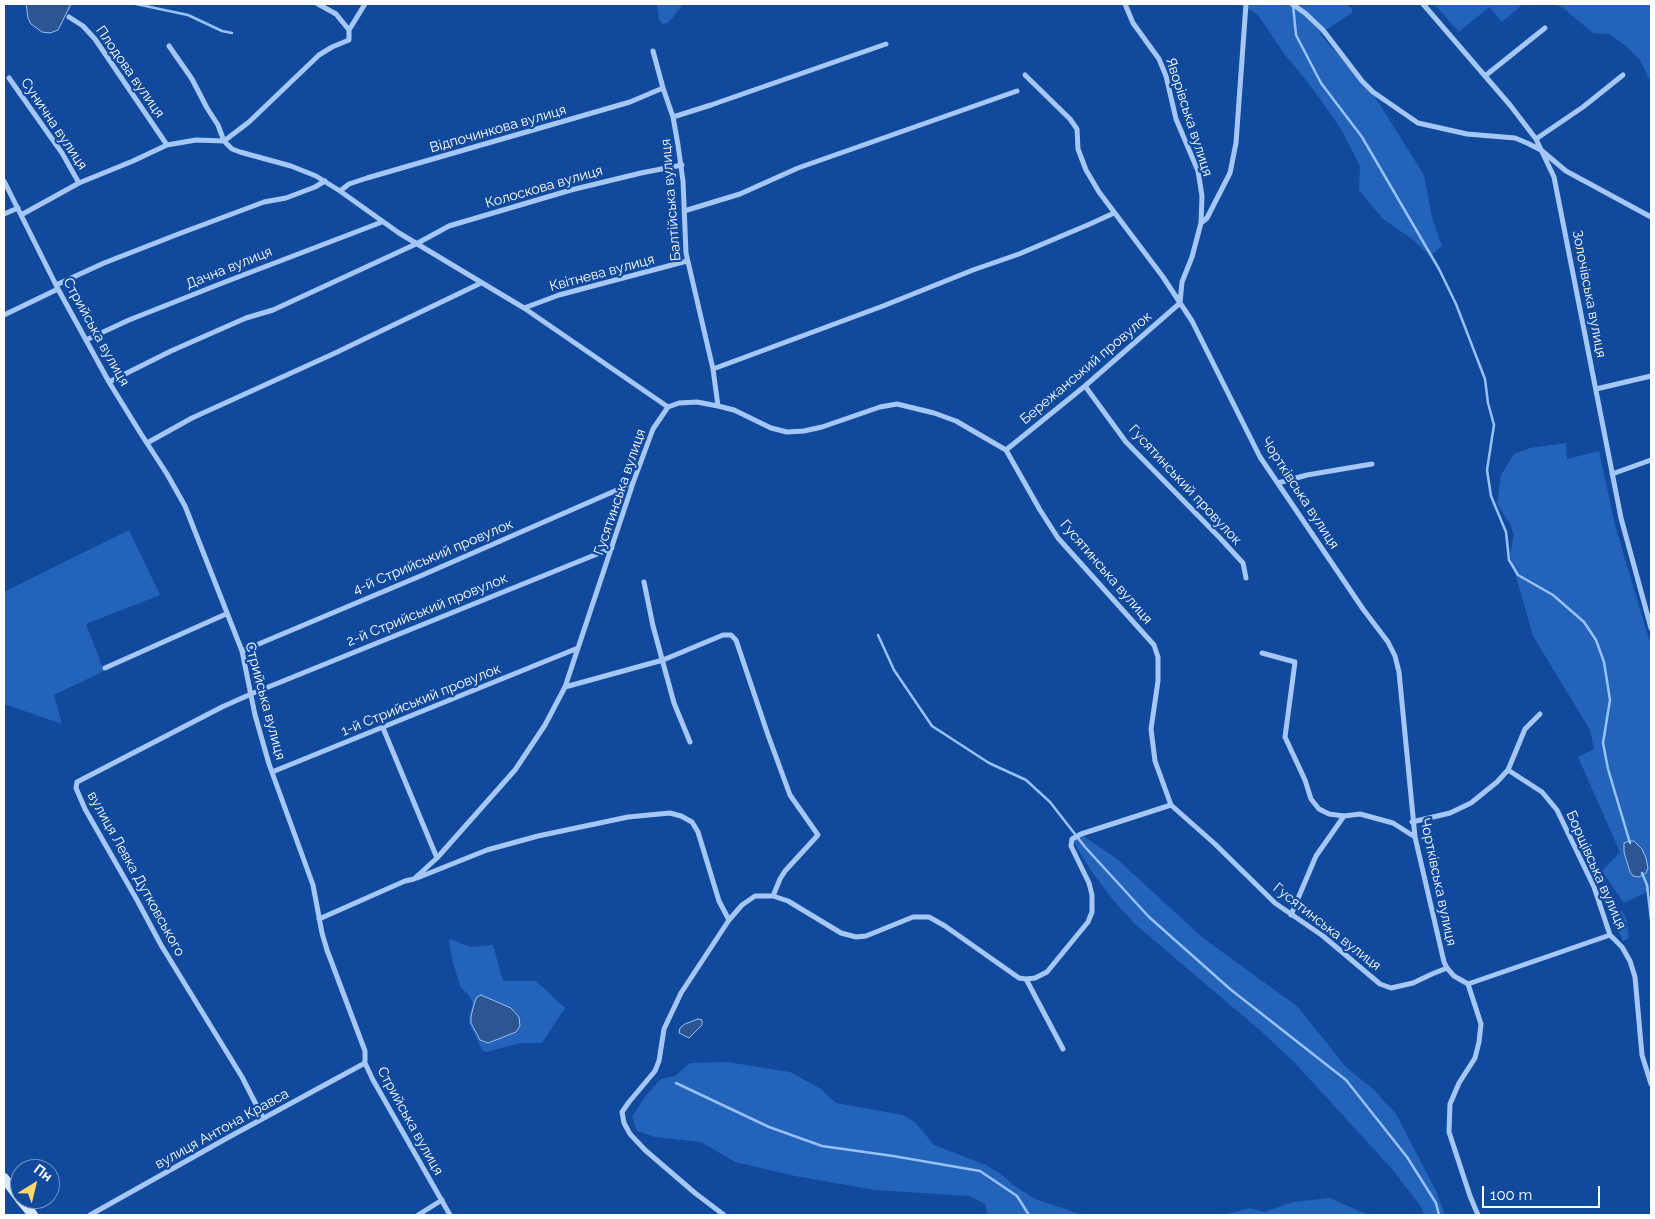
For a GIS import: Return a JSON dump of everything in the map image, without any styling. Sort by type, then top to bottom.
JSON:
[{"type":"street","points":[[318,4],[336,14],[349,30]]},
{"type":"street","points":[[22,215],[79,183],[167,146],[196,140],[224,141],[249,122],[320,55],[332,47],[349,40],[349,30],[365,4]]},
{"type":"street","name":"Яворівська вулиця","points":[[1125,4],[1133,23],[1159,59],[1166,76],[1176,119],[1198,171],[1202,196],[1201,223],[1192,257],[1182,282],[1180,303]]},
{"type":"street","points":[[1201,223],[1207,218],[1230,173],[1236,143],[1246,4]]},
{"type":"street","points":[[1292,4],[1298,7],[1323,30],[1356,74],[1373,92],[1418,123],[1467,134],[1515,138],[1541,150],[1566,171],[1651,217]]},
{"type":"street","name":"Золочівська вулиця","points":[[1423,4],[1486,76],[1536,139],[1554,176],[1621,518],[1651,628]]},
{"type":"street","name":"Плодова вулиця","points":[[69,17],[83,26],[95,39],[167,146]]},
{"type":"street","points":[[1486,76],[1545,28]]},
{"type":"street","points":[[673,116],[711,106],[886,44]]},
{"type":"street","points":[[169,46],[199,90],[207,108],[218,125],[224,141],[232,149],[291,166],[325,181],[416,244],[524,308],[668,407],[697,402],[718,406],[734,410],[771,428],[787,432],[822,427],[880,407],[897,404],[934,413],[956,422],[1006,450]]},
{"type":"street","name":"Балтійська вулиця","points":[[653,51],[662,88],[673,116],[682,165],[687,261],[712,369],[718,406]]},
{"type":"street","points":[[1536,139],[1583,107],[1623,74]]},
{"type":"street","name":"Чортківська вулиця","points":[[1025,75],[1070,119],[1077,129],[1078,150],[1086,170],[1114,213],[1163,277],[1192,321],[1260,457],[1362,609],[1388,642],[1395,656],[1399,672],[1412,822],[1444,962],[1447,968]]},
{"type":"street","name":"Сунична вулиця","points":[[9,78],[62,152],[79,183]]},
{"type":"street","name":"Відпочинкова вулиця","points":[[340,191],[350,184],[367,178],[630,102],[662,88]]},
{"type":"street","points":[[684,211],[740,194],[798,168],[1017,91]]},
{"type":"street","name":"Колоскова вулиця","points":[[109,382],[171,351],[246,318],[273,310],[416,244],[449,226],[632,175],[682,165]]},
{"type":"street","name":"Стрийська вулиця","points":[[4,181],[57,287],[109,382],[167,474],[184,506],[242,651],[255,715],[272,772],[313,885],[327,950],[365,1051],[364,1063],[450,1215]]},
{"type":"street","points":[[4,315],[104,263],[264,202],[315,187],[325,181]]},
{"type":"street","points":[[4,214],[18,208]]},
{"type":"street","points":[[712,369],[1019,254],[1114,213]]},
{"type":"street","name":"Дачна вулиця","points":[[86,340],[129,320],[234,278],[382,222]]},
{"type":"street","name":"Квітнева вулиця","points":[[524,308],[559,295],[687,261]]},
{"type":"street","points":[[147,443],[192,418],[333,354],[481,283]]},
{"type":"street","name":"Бережанський провулок","points":[[1006,450],[1085,386],[1180,303]]},
{"type":"street","points":[[1596,389],[1651,376]]},
{"type":"street","name":"Гусятинський провулок","points":[[1085,386],[1126,442],[1220,537],[1243,563],[1246,578]]},
{"type":"street","name":"Гусятинська вулиця","points":[[414,879],[437,858],[515,770],[565,688],[632,483],[653,429],[668,407]]},
{"type":"street","name":"Гусятинська вулиця","points":[[1006,450],[1058,538],[1154,645],[1158,657],[1158,673],[1151,729],[1155,761],[1171,805],[1215,844],[1275,903],[1323,936],[1380,984],[1391,988],[1413,983],[1447,968]]},
{"type":"street","points":[[1612,474],[1651,460]]},
{"type":"street","points":[[1278,483],[1306,475],[1372,464]]},
{"type":"street","name":"4-й Стрийський провулок","points":[[242,651],[418,577],[632,483]]},
{"type":"street","name":"2-й Стрийський провулок","points":[[251,694],[612,548]]},
{"type":"street","points":[[644,582],[653,626],[674,703],[690,742]]},
{"type":"street","points":[[105,668],[226,614]]},
{"type":"street","points":[[565,688],[663,660],[723,635],[731,635],[736,640],[790,795],[818,835],[785,871],[773,896]]},
{"type":"street","name":"1-й Стрийський провулок","points":[[272,772],[578,648]]},
{"type":"street","points":[[1262,653],[1295,662],[1285,737],[1305,780],[1311,799],[1319,809],[1329,814],[1344,816],[1360,814],[1393,823],[1415,837]]},
{"type":"street","name":"вулиця Левка Дутковського","points":[[251,694],[81,779],[77,782],[76,788],[161,945],[242,1077],[263,1118]]},
{"type":"street","points":[[1412,822],[1450,813],[1471,803],[1497,782],[1508,770],[1524,729],[1540,714]]},
{"type":"street","points":[[382,728],[437,858]]},
{"type":"street","name":"Борщівська вулиця","points":[[1508,770],[1542,792],[1557,810],[1594,887],[1610,935],[1622,947],[1630,961],[1635,977],[1642,1055],[1651,1084]]},
{"type":"street","points":[[724,1215],[645,1150],[630,1134],[624,1123],[622,1112],[655,1071],[659,1061],[664,1029],[682,993],[729,920],[742,905],[755,896],[773,896],[788,901],[841,933],[856,937],[866,936],[913,917],[929,917],[945,926],[1019,978],[1026,980],[1035,978],[1047,972],[1088,922],[1092,912],[1090,882],[1071,846],[1072,839],[1081,834],[1171,805]]},
{"type":"street","points":[[319,918],[405,881],[487,850],[538,836],[628,817],[670,813],[692,822],[698,832],[719,901],[729,920]]},
{"type":"street","points":[[1291,915],[1316,856],[1344,816]]},
{"type":"street","points":[[1468,984],[1610,935]]},
{"type":"street","points":[[1447,968],[1454,976],[1468,984],[1481,1024],[1475,1058],[1459,1083],[1450,1104],[1449,1132],[1478,1215]]},
{"type":"street","points":[[1026,980],[1064,1049]]},
{"type":"street","name":"вулиця Антона Кравса","points":[[90,1215],[364,1063]]},
{"type":"street","points":[[418,1215],[442,1200]]},
{"type":"shaded area","points":[[26,4],[71,4],[58,30],[50,33],[42,32],[31,24]]},
{"type":"shaded area","points":[[657,4],[680,4],[681,7],[668,23],[663,24],[659,20]]},
{"type":"shaded area","points":[[1225,4],[1346,4],[1351,8],[1353,12],[1320,34],[1375,97],[1424,175],[1432,218],[1442,246],[1430,256],[1412,239],[1383,219],[1359,190],[1360,166],[1341,129],[1313,89],[1283,52],[1258,15],[1245,6]]},
{"type":"shaded area","points":[[1434,4],[1523,4],[1502,22],[1489,7],[1459,32]]},
{"type":"shaded area","points":[[1555,4],[1651,4],[1651,83],[1640,60],[1626,46],[1609,34],[1593,33],[1563,8]]},
{"type":"shaded area","points":[[1566,443],[1567,459],[1599,451],[1615,525],[1651,646],[1651,890],[1624,903],[1602,871],[1620,852],[1578,757],[1594,749],[1590,730],[1533,636],[1510,555],[1514,535],[1510,524],[1497,504],[1501,475],[1514,454],[1530,448]]},
{"type":"shaded area","points":[[129,530],[160,595],[86,624],[104,671],[54,695],[62,724],[4,704],[4,592]]},
{"type":"shaded area","points":[[1082,835],[1117,859],[1203,938],[1298,1007],[1346,1067],[1374,1090],[1396,1114],[1436,1191],[1445,1215],[1424,1215],[1422,1208],[1392,1169],[1294,1062],[1262,1032],[1136,925],[1114,901],[1092,872],[1073,841]]},
{"type":"shaded area","points":[[1634,841],[1642,849],[1646,858],[1648,868],[1646,873],[1639,877],[1633,876],[1630,872],[1624,852],[1624,843]]},
{"type":"shaded area","points":[[1622,911],[1626,918],[1629,938],[1623,941],[1611,915]]},
{"type":"shaded area","points":[[449,939],[471,947],[493,945],[503,981],[536,981],[565,1008],[542,1043],[521,1043],[486,1052],[482,1050],[469,1023],[473,1004],[469,995],[461,988],[452,960]],"holes":[[[471,1016],[516,1032],[488,1043],[477,1037],[471,1023]]]},
{"type":"shaded area","points":[[481,995],[511,1008],[519,1017],[520,1026],[516,1032],[488,1043],[480,1040],[471,1023],[471,1016],[475,1001]]},
{"type":"shaded area","points":[[698,1019],[702,1020],[702,1025],[689,1038],[679,1033],[680,1028],[685,1024]]},
{"type":"shaded area","points":[[727,1062],[790,1072],[821,1089],[836,1103],[903,1115],[915,1122],[934,1145],[986,1165],[1035,1199],[1083,1215],[988,1215],[985,1204],[969,1196],[875,1190],[795,1176],[735,1162],[701,1142],[655,1137],[637,1131],[632,1117],[646,1095],[661,1079],[675,1076],[690,1063]]},
{"type":"shaded area","points":[[1330,1198],[1368,1215],[1224,1215],[1250,1208],[1264,1212],[1293,1202]]},
{"type":"waterway","points":[[136,4],[188,15],[222,31],[232,33]]},
{"type":"waterway","points":[[1293,5],[1296,35],[1321,83],[1362,137],[1439,269],[1456,304],[1485,379],[1488,403],[1494,425],[1487,470],[1491,496],[1506,532],[1509,560],[1518,575],[1553,595],[1584,622],[1596,640],[1604,662],[1610,700],[1603,743],[1608,769],[1630,843]]},
{"type":"waterway","points":[[878,635],[894,670],[932,726],[989,763],[1026,780],[1050,802],[1085,847],[1149,917],[1230,989],[1346,1080],[1407,1157],[1436,1203],[1439,1215]]},
{"type":"waterway","points":[[1642,873],[1647,885],[1651,920]]},
{"type":"waterway","points":[[676,1083],[769,1127],[822,1146],[980,1171],[1017,1196],[1029,1215]]}]
